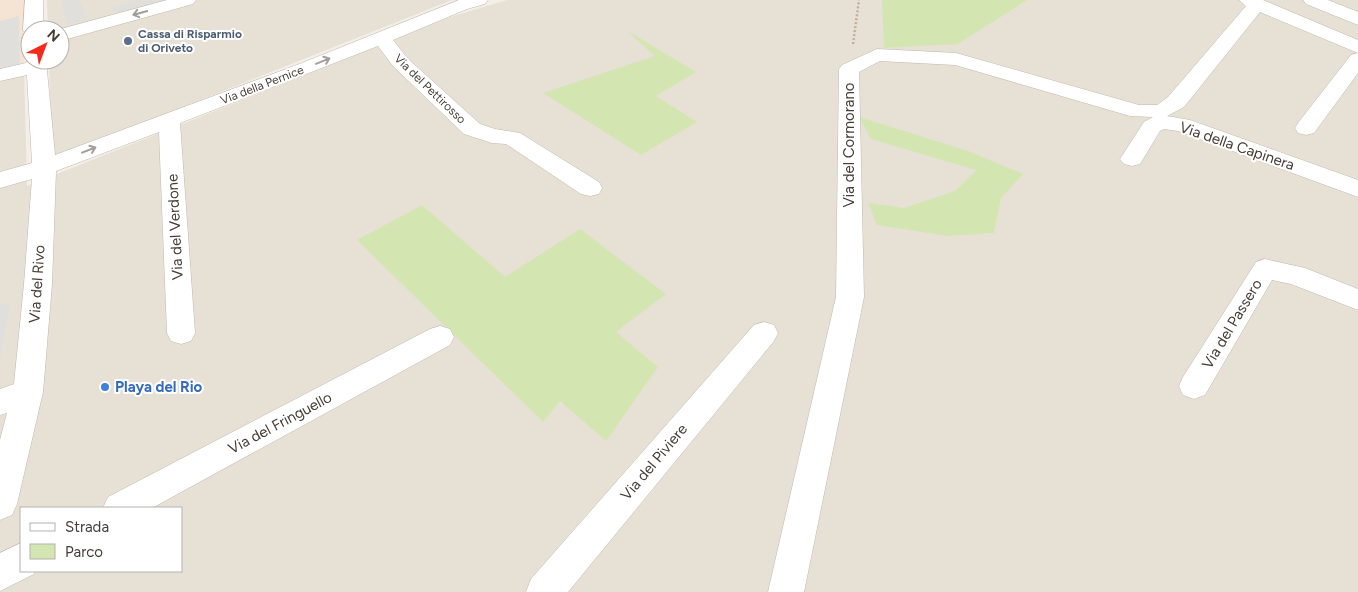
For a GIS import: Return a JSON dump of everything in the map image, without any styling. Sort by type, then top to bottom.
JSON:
[{"type":"street","points":[[33,20],[34,0]]},
{"type":"street","points":[[70,32],[187,0]]},
{"type":"street","name":"Via della Pernice","points":[[0,180],[44,167],[381,38],[461,5],[479,0]]},
{"type":"street","points":[[1312,0],[1358,20]]},
{"type":"street","points":[[1252,2],[1356,51],[1306,128]]},
{"type":"street","name":"Via del Cormorano","points":[[786,592],[850,297],[849,69],[877,55],[956,58],[1138,111],[1162,111],[1176,102],[1252,2]]},
{"type":"street","name":"Via del Pettirosso","points":[[381,38],[400,62],[472,129],[492,136],[512,138],[590,188]]},
{"type":"street","points":[[0,75],[20,68]]},
{"type":"street","name":"Via del Rivo","points":[[0,504],[14,397],[38,284],[44,167],[37,70]]},
{"type":"street","name":"Via del Verdone","points":[[169,120],[182,333]]},
{"type":"street","name":"Via della Capinera","points":[[1132,159],[1152,127],[1162,122],[1182,125],[1358,189]]},
{"type":"street","name":"Via del Passero","points":[[1194,386],[1265,268],[1296,275],[1358,300]]},
{"type":"street","name":"Via del Piviere","points":[[544,592],[764,333]]},
{"type":"street","name":"Via del Fringuello","points":[[122,507],[440,337]]},
{"type":"street","points":[[0,573],[20,562]]},
{"type":"path","points":[[859,0],[852,42],[860,64]]},
{"type":"shaded area","points":[[0,0],[24,0],[25,20],[20,20],[20,67],[0,74]]},
{"type":"shaded area","points":[[47,0],[452,0],[52,159],[49,70],[70,70],[70,20],[48,20]]},
{"type":"shaded area","points":[[61,0],[80,0],[87,20],[70,24],[70,20],[67,20]]},
{"type":"shaded area","points":[[137,0],[166,0],[114,13],[111,7]]},
{"type":"shaded area","points":[[507,0],[1358,0],[1358,592],[0,592],[0,74],[20,67],[20,70],[24,70],[27,186],[447,18]]},
{"type":"shaded area","points":[[19,16],[20,66],[0,71],[0,21]]},
{"type":"shaded area","points":[[11,302],[0,360],[0,305]]},
{"type":"green space","points":[[882,0],[1027,0],[958,44],[884,48]]},
{"type":"green space","points":[[626,30],[696,72],[656,96],[697,122],[641,155],[543,93],[655,56]]},
{"type":"green space","points":[[859,117],[968,151],[1023,174],[1001,198],[994,233],[948,236],[877,225],[868,203],[904,208],[955,191],[976,170],[871,139]]},
{"type":"green space","points":[[422,205],[505,277],[580,229],[666,294],[616,332],[658,367],[606,441],[560,401],[543,422],[357,240]]},
{"type":"place","name":"Cassa di Risparmio di Oriveto","points":[[128,41]]},
{"type":"place","name":"Playa del Rio","points":[[105,387]]}]
